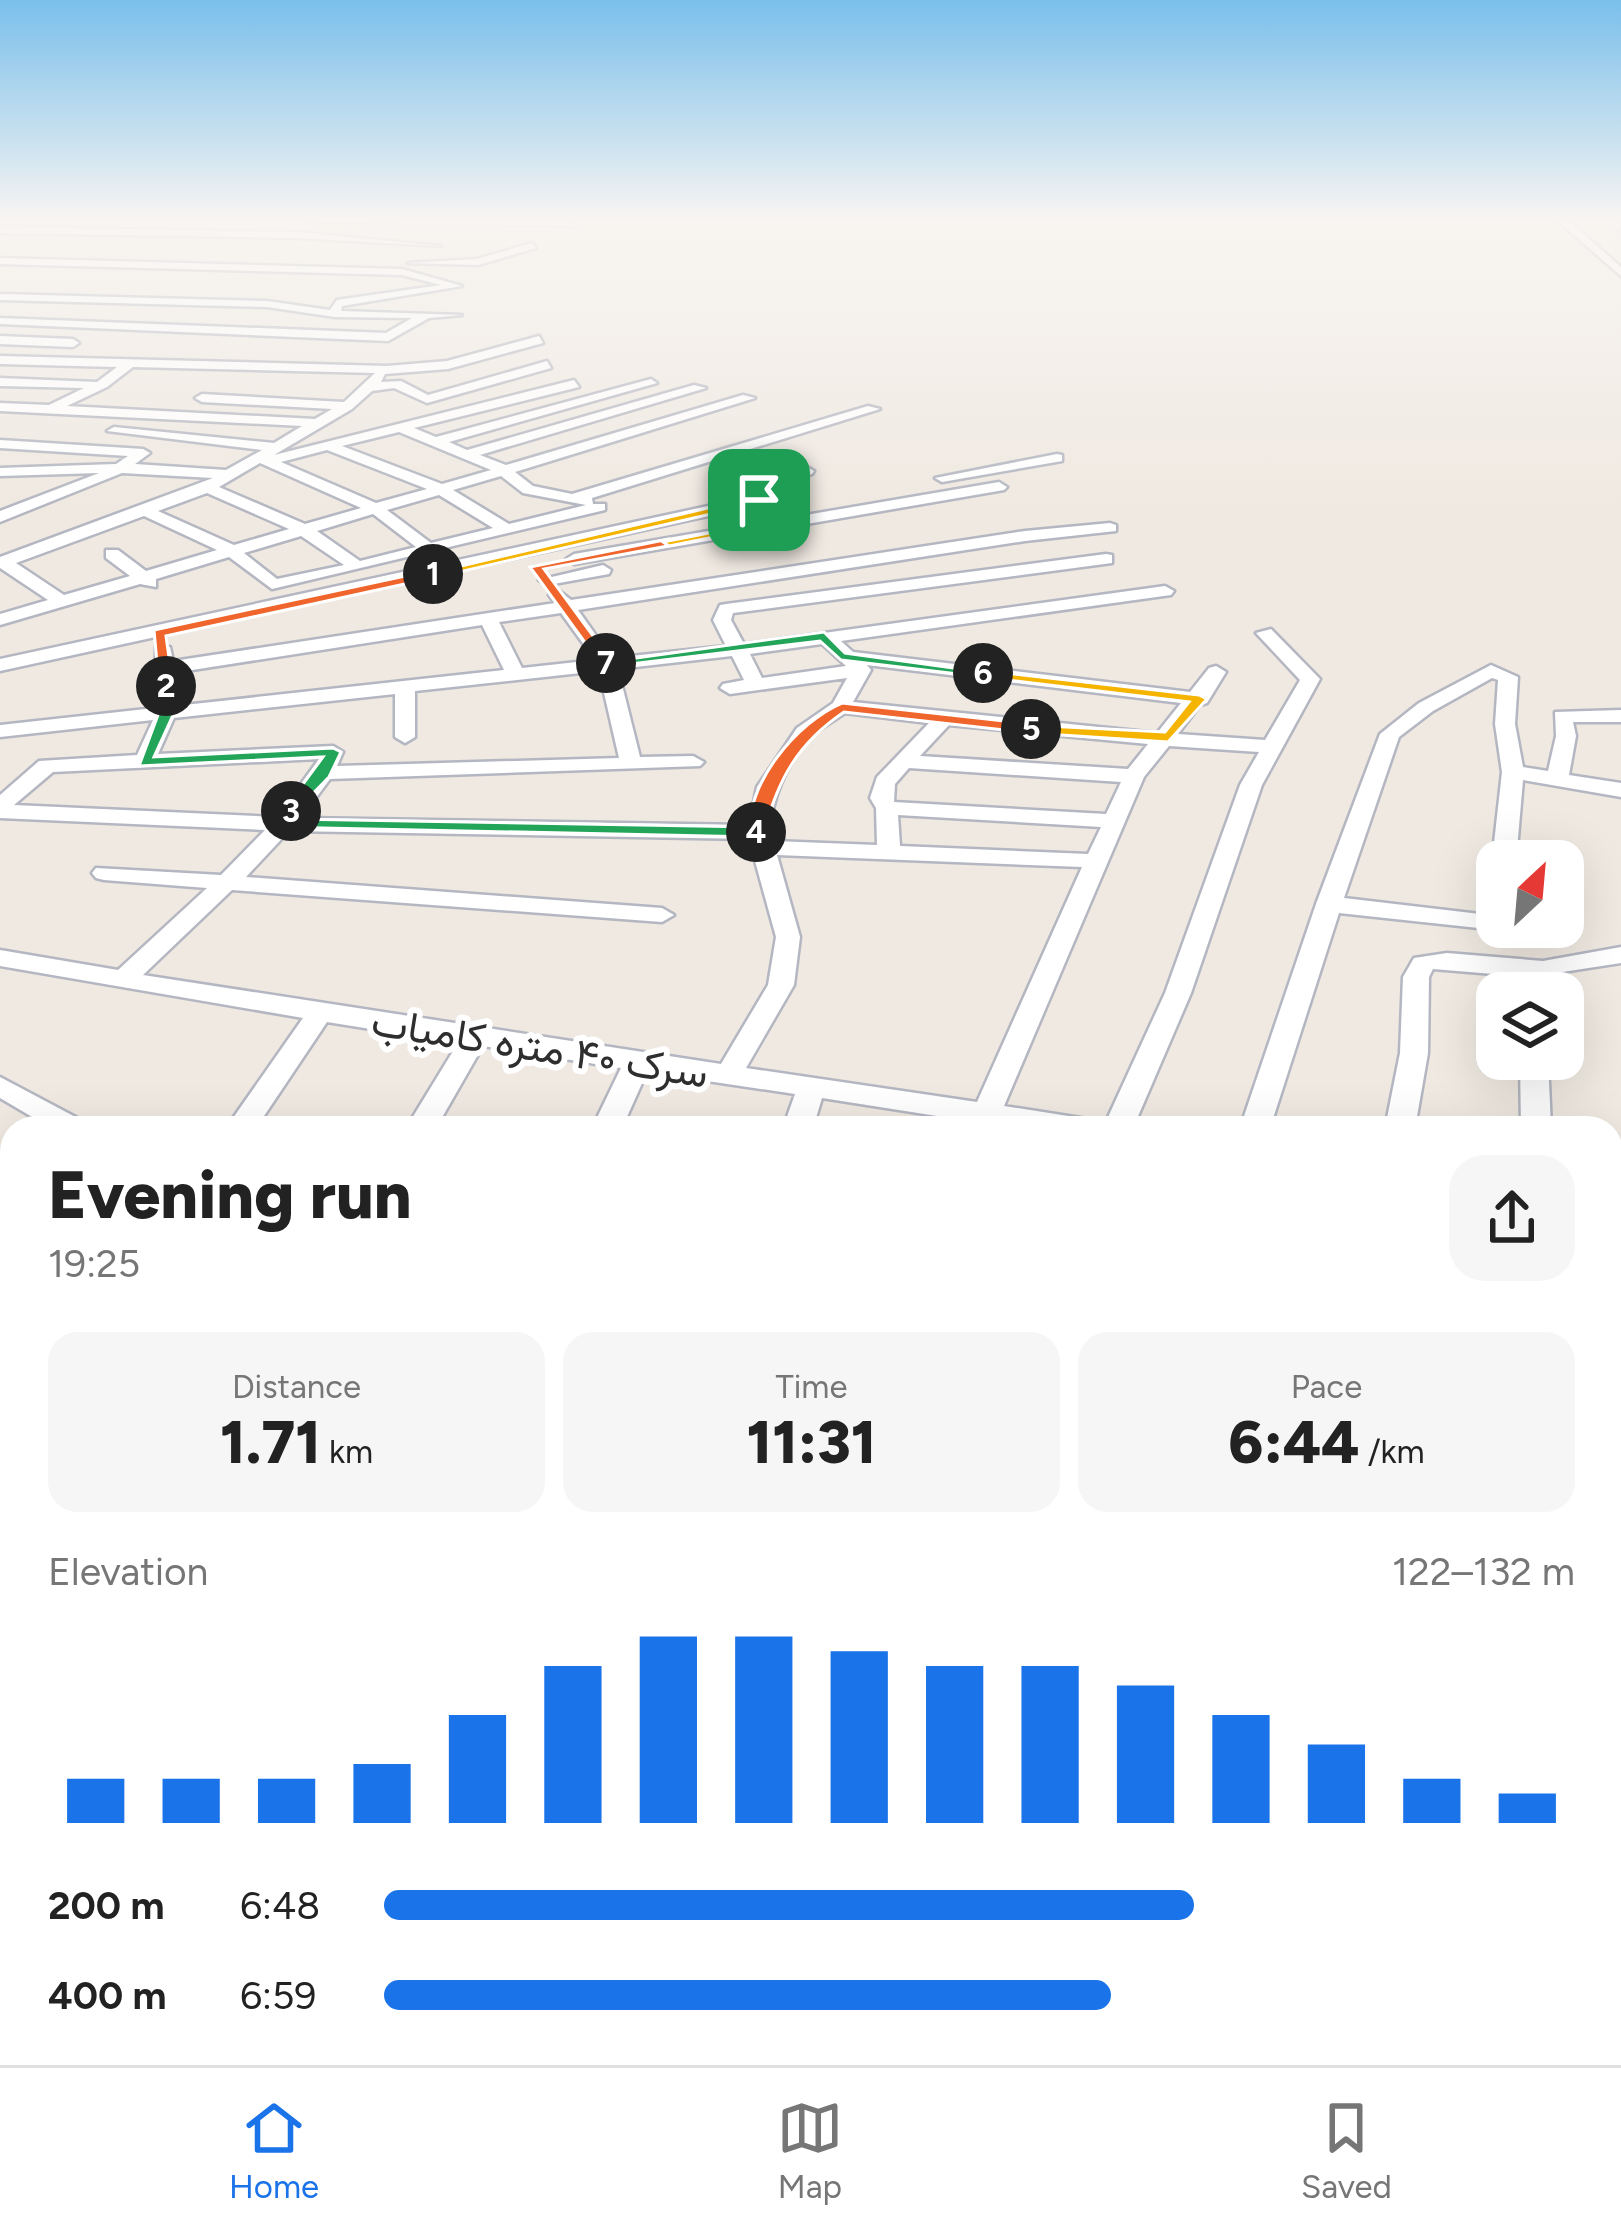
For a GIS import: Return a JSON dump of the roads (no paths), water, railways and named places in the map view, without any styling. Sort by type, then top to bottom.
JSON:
[{"type":"street","points":[[22,322],[31,317]]},
{"type":"street","points":[[156,346],[207,317]]},
{"type":"street","points":[[288,317],[365,317]]},
{"type":"street","points":[[321,317],[332,320]]},
{"type":"street","points":[[0,319],[388,337],[422,317]]},
{"type":"street","points":[[0,340],[89,344]]},
{"type":"street","points":[[0,360],[387,370],[479,358],[539,340]]},
{"type":"street","points":[[223,347],[479,358]]},
{"type":"street","points":[[0,442],[52,408],[102,387],[133,361]]},
{"type":"street","points":[[0,382],[102,387],[396,384],[427,399],[547,365]]},
{"type":"street","points":[[2,563],[207,488],[347,406],[387,370]]},
{"type":"street","points":[[434,442],[651,383]]},
{"type":"street","points":[[26,423],[265,457],[332,447],[574,384]]},
{"type":"street","points":[[466,455],[699,388]]},
{"type":"street","points":[[191,398],[347,406]]},
{"type":"street","points":[[507,475],[748,398]]},
{"type":"street","points":[[0,407],[316,423]]},
{"type":"street","points":[[574,498],[873,409]]},
{"type":"street","points":[[0,620],[440,488],[718,425]]},
{"type":"street","points":[[403,429],[507,475],[528,490],[574,498],[624,522],[759,500],[784,514],[1001,493],[542,573],[480,578],[470,566]]},
{"type":"street","points":[[0,442],[143,453],[121,468],[0,518]]},
{"type":"street","points":[[332,447],[440,488],[506,529]]},
{"type":"street","points":[[265,457],[412,532],[427,549]]},
{"type":"street","points":[[542,573],[784,514],[1057,458]]},
{"type":"street","points":[[4,474],[121,468],[230,475]]},
{"type":"street","points":[[0,665],[470,566],[806,471]]},
{"type":"street","points":[[207,488],[302,530],[357,567]]},
{"type":"street","points":[[147,512],[230,550],[272,584],[282,585],[599,507]]},
{"type":"street","points":[[166,668],[1110,528]]},
{"type":"street","points":[[112,554],[158,590]]},
{"type":"street","points":[[756,684],[722,620],[726,609],[1106,559]]},
{"type":"street","points":[[2,563],[61,601]]},
{"type":"street","points":[[542,573],[607,664],[632,764]]},
{"type":"street","points":[[0,731],[740,650],[1165,591]]},
{"type":"street","points":[[488,619],[516,674]]},
{"type":"street","points":[[144,762],[166,715],[166,668],[159,633]]},
{"type":"street","points":[[1123,1116],[1178,993],[1225,848],[1270,747],[1310,679],[1265,633]]},
{"type":"street","points":[[824,636],[851,663]]},
{"type":"street","points":[[842,707],[851,663]]},
{"type":"street","points":[[730,688],[851,663],[1199,699]]},
{"type":"street","points":[[1259,1116],[1390,734],[1414,712],[1452,697],[1491,671],[1508,677],[1505,724],[1513,772],[1506,840]]},
{"type":"street","points":[[984,1116],[1134,776],[1216,672]]},
{"type":"street","points":[[405,687],[405,737]]},
{"type":"street","points":[[728,1076],[781,985],[788,937],[760,840],[768,787],[804,732],[842,707],[1270,747]]},
{"type":"street","points":[[1558,778],[1566,736],[1562,716],[1621,716]]},
{"type":"street","points":[[889,852],[887,808],[880,798],[886,782],[944,720]]},
{"type":"street","points":[[4,800],[47,766],[333,752],[324,773],[281,824],[125,978]]},
{"type":"street","points":[[324,773],[693,762]]},
{"type":"street","points":[[908,762],[1134,776]]},
{"type":"street","points":[[1513,772],[1621,790]]},
{"type":"street","points":[[4,800],[281,824],[760,840],[889,852],[1096,861]]},
{"type":"street","points":[[887,808],[1117,821]]},
{"type":"street","points":[[104,873],[662,916]]},
{"type":"street","points":[[1328,904],[1476,921]]},
{"type":"street","points":[[1548,972],[1621,955]]},
{"type":"street","points":[[1402,1116],[1414,1053],[1416,977],[1423,963],[1450,957],[1492,972]]},
{"type":"street","name":"سرک ۴۰ متره کامیاب","points":[[0,958],[954,1116]]},
{"type":"street","points":[[249,1116],[320,1013]]},
{"type":"street","points":[[428,1116],[476,1036]]},
{"type":"street","points":[[613,1116],[637,1063]]},
{"type":"street","points":[[1535,1080],[1536,1116]]},
{"type":"street","points":[[0,1087],[52,1116]]},
{"type":"street","points":[[801,1116],[810,1090]]}]
